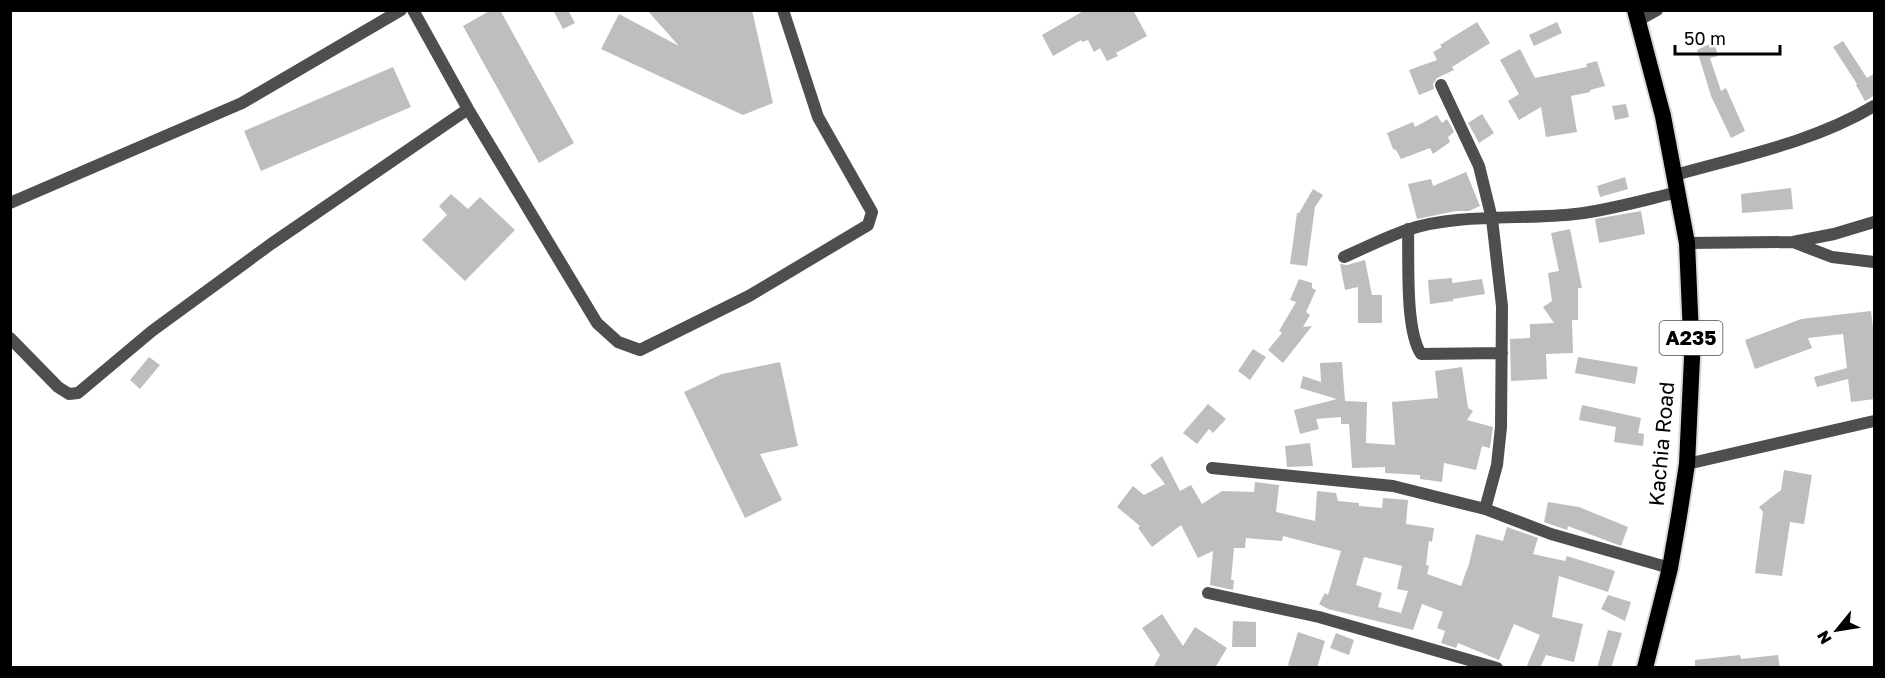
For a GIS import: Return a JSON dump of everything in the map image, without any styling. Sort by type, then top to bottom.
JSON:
[{"type":"highway","name":"Kachia Road","points":[[1637,15],[1663,116],[1687,243],[1692,358],[1686,464],[1670,568],[1645,668]]},
{"type":"street","points":[[10,203],[242,103],[401,10]]},
{"type":"street","points":[[413,10],[468,109],[597,322],[618,342],[640,350],[750,296],[868,225],[872,212],[818,117],[783,10]]},
{"type":"street","points":[[1637,15],[1657,10]]},
{"type":"street","points":[[1441,85],[1479,166],[1492,219],[1502,306],[1501,427],[1497,465],[1485,509]]},
{"type":"street","points":[[1344,257],[1408,229],[1460,220],[1575,214],[1612,207],[1810,136],[1875,106]]},
{"type":"street","points":[[10,338],[58,387],[69,394],[78,393],[152,331],[271,244],[468,109]]},
{"type":"street","points":[[1687,243],[1793,242],[1834,234],[1875,222]]},
{"type":"street","points":[[1408,229],[1411,326],[1415,344],[1421,354],[1502,353]]},
{"type":"street","points":[[1793,242],[1832,257],[1875,262]]},
{"type":"street","points":[[1686,464],[1875,421]]},
{"type":"street","points":[[1212,468],[1393,486],[1485,509],[1551,534],[1670,568]]},
{"type":"street","points":[[1208,593],[1318,617],[1497,668]]},
{"type":"building","points":[[491,10],[500,10],[574,143],[539,163],[463,26]]},
{"type":"building","points":[[553,10],[568,10],[575,23],[563,29]]},
{"type":"building","points":[[647,10],[752,10],[773,103],[743,115],[601,49],[619,14],[679,46]]},
{"type":"building","points":[[1085,10],[1133,10],[1147,36],[1116,53],[1118,56],[1107,61],[1100,48],[1094,52],[1088,40],[1082,42],[1081,40],[1053,56],[1042,35]]},
{"type":"building","points":[[1477,22],[1490,43],[1452,67],[1454,70],[1437,78],[1433,84],[1434,89],[1419,95],[1409,70],[1437,60],[1433,52],[1442,47],[1440,45]]},
{"type":"building","points":[[1557,22],[1562,33],[1534,46],[1529,35]]},
{"type":"building","points":[[1843,41],[1867,78],[1875,73],[1875,95],[1865,101],[1833,47]]},
{"type":"building","points":[[1714,42],[1718,56],[1710,58],[1721,91],[1726,88],[1745,131],[1731,138],[1711,96],[1697,50]]},
{"type":"building","points":[[1520,49],[1535,78],[1587,67],[1586,64],[1597,61],[1605,86],[1571,96],[1577,132],[1546,137],[1541,107],[1519,120],[1508,101],[1519,94],[1500,60]]},
{"type":"building","points":[[393,67],[411,107],[261,171],[244,131]]},
{"type":"building","points":[[1626,104],[1629,117],[1615,120],[1612,106]]},
{"type":"building","points":[[1482,114],[1494,133],[1479,143],[1468,123]]},
{"type":"building","points":[[1437,115],[1442,123],[1447,119],[1454,132],[1448,137],[1450,142],[1433,154],[1430,148],[1401,159],[1393,149],[1387,133],[1413,122],[1415,127]]},
{"type":"building","points":[[1466,172],[1480,206],[1469,211],[1456,211],[1417,219],[1408,184],[1431,179],[1433,186]]},
{"type":"building","points":[[1625,177],[1628,189],[1600,197],[1597,186]]},
{"type":"building","points":[[1791,188],[1793,209],[1742,213],[1741,194]]},
{"type":"building","points":[[1313,189],[1323,195],[1315,207],[1307,266],[1290,264],[1297,213]]},
{"type":"building","points":[[451,194],[468,209],[480,197],[515,230],[465,281],[422,240],[447,215],[439,206]]},
{"type":"building","points":[[1641,211],[1645,234],[1599,243],[1595,219]]},
{"type":"building","points":[[1570,229],[1582,288],[1578,288],[1578,320],[1572,320],[1573,353],[1546,354],[1547,379],[1511,381],[1510,339],[1530,338],[1530,324],[1554,323],[1543,307],[1552,301],[1548,273],[1559,271],[1551,233]]},
{"type":"building","points":[[1365,260],[1372,295],[1382,295],[1382,323],[1358,323],[1358,287],[1345,290],[1340,264],[1347,265]]},
{"type":"building","points":[[1452,278],[1452,283],[1482,279],[1485,294],[1430,304],[1428,280]]},
{"type":"building","points":[[1299,279],[1312,283],[1312,288],[1316,290],[1306,312],[1310,315],[1303,327],[1312,326],[1283,363],[1268,350],[1282,333],[1279,331],[1296,302],[1290,300]]},
{"type":"building","points":[[1871,311],[1875,344],[1875,399],[1851,402],[1848,379],[1817,387],[1814,377],[1847,368],[1843,334],[1808,338],[1812,348],[1755,369],[1745,340],[1801,319]]},
{"type":"building","points":[[1253,349],[1266,357],[1250,380],[1238,371]]},
{"type":"building","points":[[149,357],[160,365],[140,389],[130,380]]},
{"type":"building","points":[[1578,357],[1638,367],[1635,384],[1575,373]]},
{"type":"building","points":[[780,362],[798,446],[760,454],[782,500],[745,518],[684,392],[722,374]]},
{"type":"building","points":[[1342,362],[1345,401],[1367,402],[1366,443],[1395,445],[1392,402],[1438,398],[1435,371],[1462,367],[1468,408],[1473,411],[1467,420],[1493,427],[1490,448],[1482,446],[1476,470],[1444,463],[1442,482],[1420,479],[1420,475],[1385,473],[1385,467],[1352,468],[1349,424],[1341,424],[1341,417],[1316,419],[1319,429],[1300,434],[1294,410],[1337,399],[1300,388],[1303,376],[1321,382],[1320,363]]},
{"type":"building","points":[[1208,404],[1226,419],[1213,433],[1209,429],[1197,444],[1183,433]]},
{"type":"building","points":[[1582,405],[1641,418],[1638,433],[1644,434],[1643,446],[1614,442],[1616,427],[1579,420]]},
{"type":"building","points":[[1310,443],[1313,466],[1287,467],[1285,446]]},
{"type":"building","points":[[1162,456],[1180,491],[1191,485],[1202,504],[1222,491],[1254,492],[1255,482],[1279,485],[1276,512],[1315,521],[1317,491],[1336,493],[1338,501],[1359,503],[1359,506],[1382,508],[1383,498],[1408,500],[1406,524],[1434,528],[1432,542],[1429,541],[1427,574],[1461,586],[1476,534],[1503,541],[1507,527],[1538,538],[1533,554],[1565,561],[1567,556],[1615,571],[1608,592],[1559,576],[1552,617],[1583,624],[1574,662],[1546,655],[1540,668],[1526,668],[1540,635],[1514,624],[1499,660],[1458,643],[1456,648],[1441,643],[1445,631],[1437,628],[1443,612],[1422,604],[1413,630],[1328,609],[1319,604],[1325,593],[1328,595],[1341,551],[1283,536],[1282,541],[1246,538],[1245,548],[1234,548],[1231,580],[1234,580],[1233,590],[1210,585],[1213,551],[1198,558],[1181,525],[1152,547],[1138,528],[1140,526],[1117,507],[1133,486],[1144,495],[1165,484],[1150,465]],"holes":[[[1364,557],[1402,566],[1397,589],[1408,591],[1401,613],[1378,607],[1382,593],[1356,585]]]},
{"type":"building","points":[[1784,470],[1812,475],[1804,524],[1790,522],[1782,576],[1755,573],[1763,512],[1759,507],[1781,490]]},
{"type":"building","points":[[1548,502],[1579,507],[1628,527],[1621,546],[1568,526],[1567,530],[1544,522]]},
{"type":"building","points":[[1608,595],[1631,602],[1625,621],[1601,609]]},
{"type":"building","points":[[1162,614],[1183,646],[1195,627],[1227,648],[1215,668],[1153,668],[1160,655],[1142,628]]},
{"type":"building","points":[[1233,621],[1256,622],[1256,647],[1232,647]]},
{"type":"building","points":[[1608,630],[1622,633],[1611,668],[1597,668]]},
{"type":"building","points":[[1298,632],[1325,641],[1317,668],[1295,668],[1288,665]]},
{"type":"building","points":[[1336,633],[1354,640],[1349,655],[1330,648]]},
{"type":"building","points":[[1740,655],[1741,659],[1778,655],[1780,668],[1695,668],[1695,660]]}]
